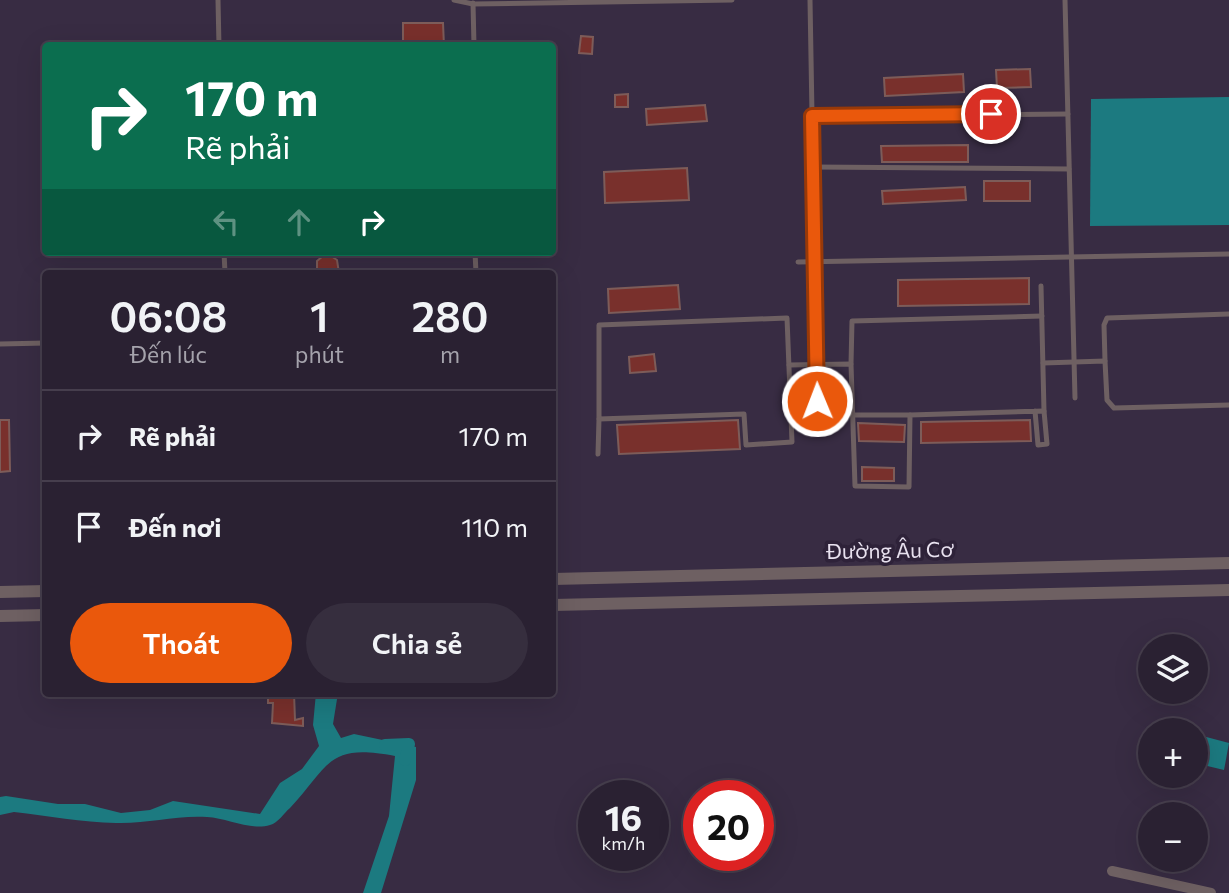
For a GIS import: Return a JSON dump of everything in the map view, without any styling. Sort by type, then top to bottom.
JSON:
[{"type":"street","name":"Đường Âu Cơ","points":[[556,579],[1229,563]]},
{"type":"street","points":[[556,605],[1229,590]]},
{"type":"street","points":[[0,592],[42,591]]},
{"type":"street","points":[[0,616],[42,615]]},
{"type":"street","points":[[1112,872],[1212,893]]},
{"type":"lane","points":[[218,0],[219,42]]},
{"type":"lane","points":[[454,0],[732,0]]},
{"type":"lane","points":[[810,0],[817,401]]},
{"type":"lane","points":[[1065,0],[1075,398]]},
{"type":"lane","points":[[473,2],[474,42]]},
{"type":"lane","points":[[812,116],[1068,114]]},
{"type":"lane","points":[[813,167],[1069,169]]},
{"type":"lane","points":[[798,262],[1229,254]]},
{"type":"lane","points":[[1035,411],[1038,446],[1047,444],[1041,286]]},
{"type":"lane","points":[[1229,314],[1107,318],[1104,324],[1107,400],[1114,408],[1229,405]]},
{"type":"lane","points":[[910,415],[908,487],[855,486],[852,321],[1042,316]]},
{"type":"lane","points":[[598,454],[599,325],[787,318],[792,442],[747,445],[744,414],[599,419]]},
{"type":"lane","points":[[0,344],[42,343]]},
{"type":"lane","points":[[1043,363],[1105,361]]},
{"type":"lane","points":[[789,365],[851,364]]},
{"type":"lane","points":[[853,415],[1044,411]]},
{"type":"shaded area","points":[[1229,97],[1229,225],[1090,226],[1091,99]]},
{"type":"shaded area","points":[[316,697],[337,697],[333,724],[341,738],[354,734],[416,747],[416,780],[381,893],[363,893],[389,816],[395,756],[373,753],[342,755],[323,769],[278,820],[263,826],[207,817],[116,823],[14,812],[0,815],[0,797],[6,796],[58,804],[85,804],[121,813],[150,810],[173,801],[260,814],[280,783],[302,769],[319,746],[313,725]]},
{"type":"shaded area","points":[[1208,737],[1229,743],[1224,770],[1208,766]]},
{"type":"building","points":[[403,23],[443,23],[444,42],[403,42]]},
{"type":"building","points":[[581,36],[593,37],[592,54],[579,53]]},
{"type":"building","points":[[1030,69],[1031,87],[997,88],[996,70]]},
{"type":"building","points":[[963,74],[964,92],[885,96],[884,78]]},
{"type":"building","points":[[628,94],[628,107],[615,107],[615,95]]},
{"type":"building","points":[[705,105],[707,121],[647,125],[646,109]]},
{"type":"building","points":[[968,145],[968,162],[882,162],[881,146]]},
{"type":"building","points":[[687,168],[689,200],[605,203],[604,172]]},
{"type":"building","points":[[984,181],[1030,181],[1030,201],[984,201]]},
{"type":"building","points":[[965,187],[966,200],[883,204],[882,191]]},
{"type":"building","points":[[323,256],[331,256],[337,260],[339,270],[317,270],[317,261]]},
{"type":"building","points":[[1029,278],[1029,304],[898,306],[898,280]]},
{"type":"building","points":[[678,285],[680,309],[609,313],[608,289]]},
{"type":"building","points":[[654,354],[656,371],[630,373],[629,357]]},
{"type":"building","points":[[0,420],[9,420],[10,471],[0,472]]},
{"type":"building","points":[[738,420],[740,449],[619,454],[617,425]]},
{"type":"building","points":[[1030,420],[1031,441],[921,443],[921,422]]},
{"type":"building","points":[[858,423],[905,425],[904,442],[859,441]]},
{"type":"building","points":[[862,467],[894,468],[894,481],[862,481]]},
{"type":"building","points":[[268,697],[294,697],[295,720],[303,718],[303,726],[272,723],[273,703],[268,703]]},
{"type":"waterway","points":[[385,745],[409,744],[405,760]]},
{"type":"route","points":[[817,401],[812,116],[991,114]]}]
